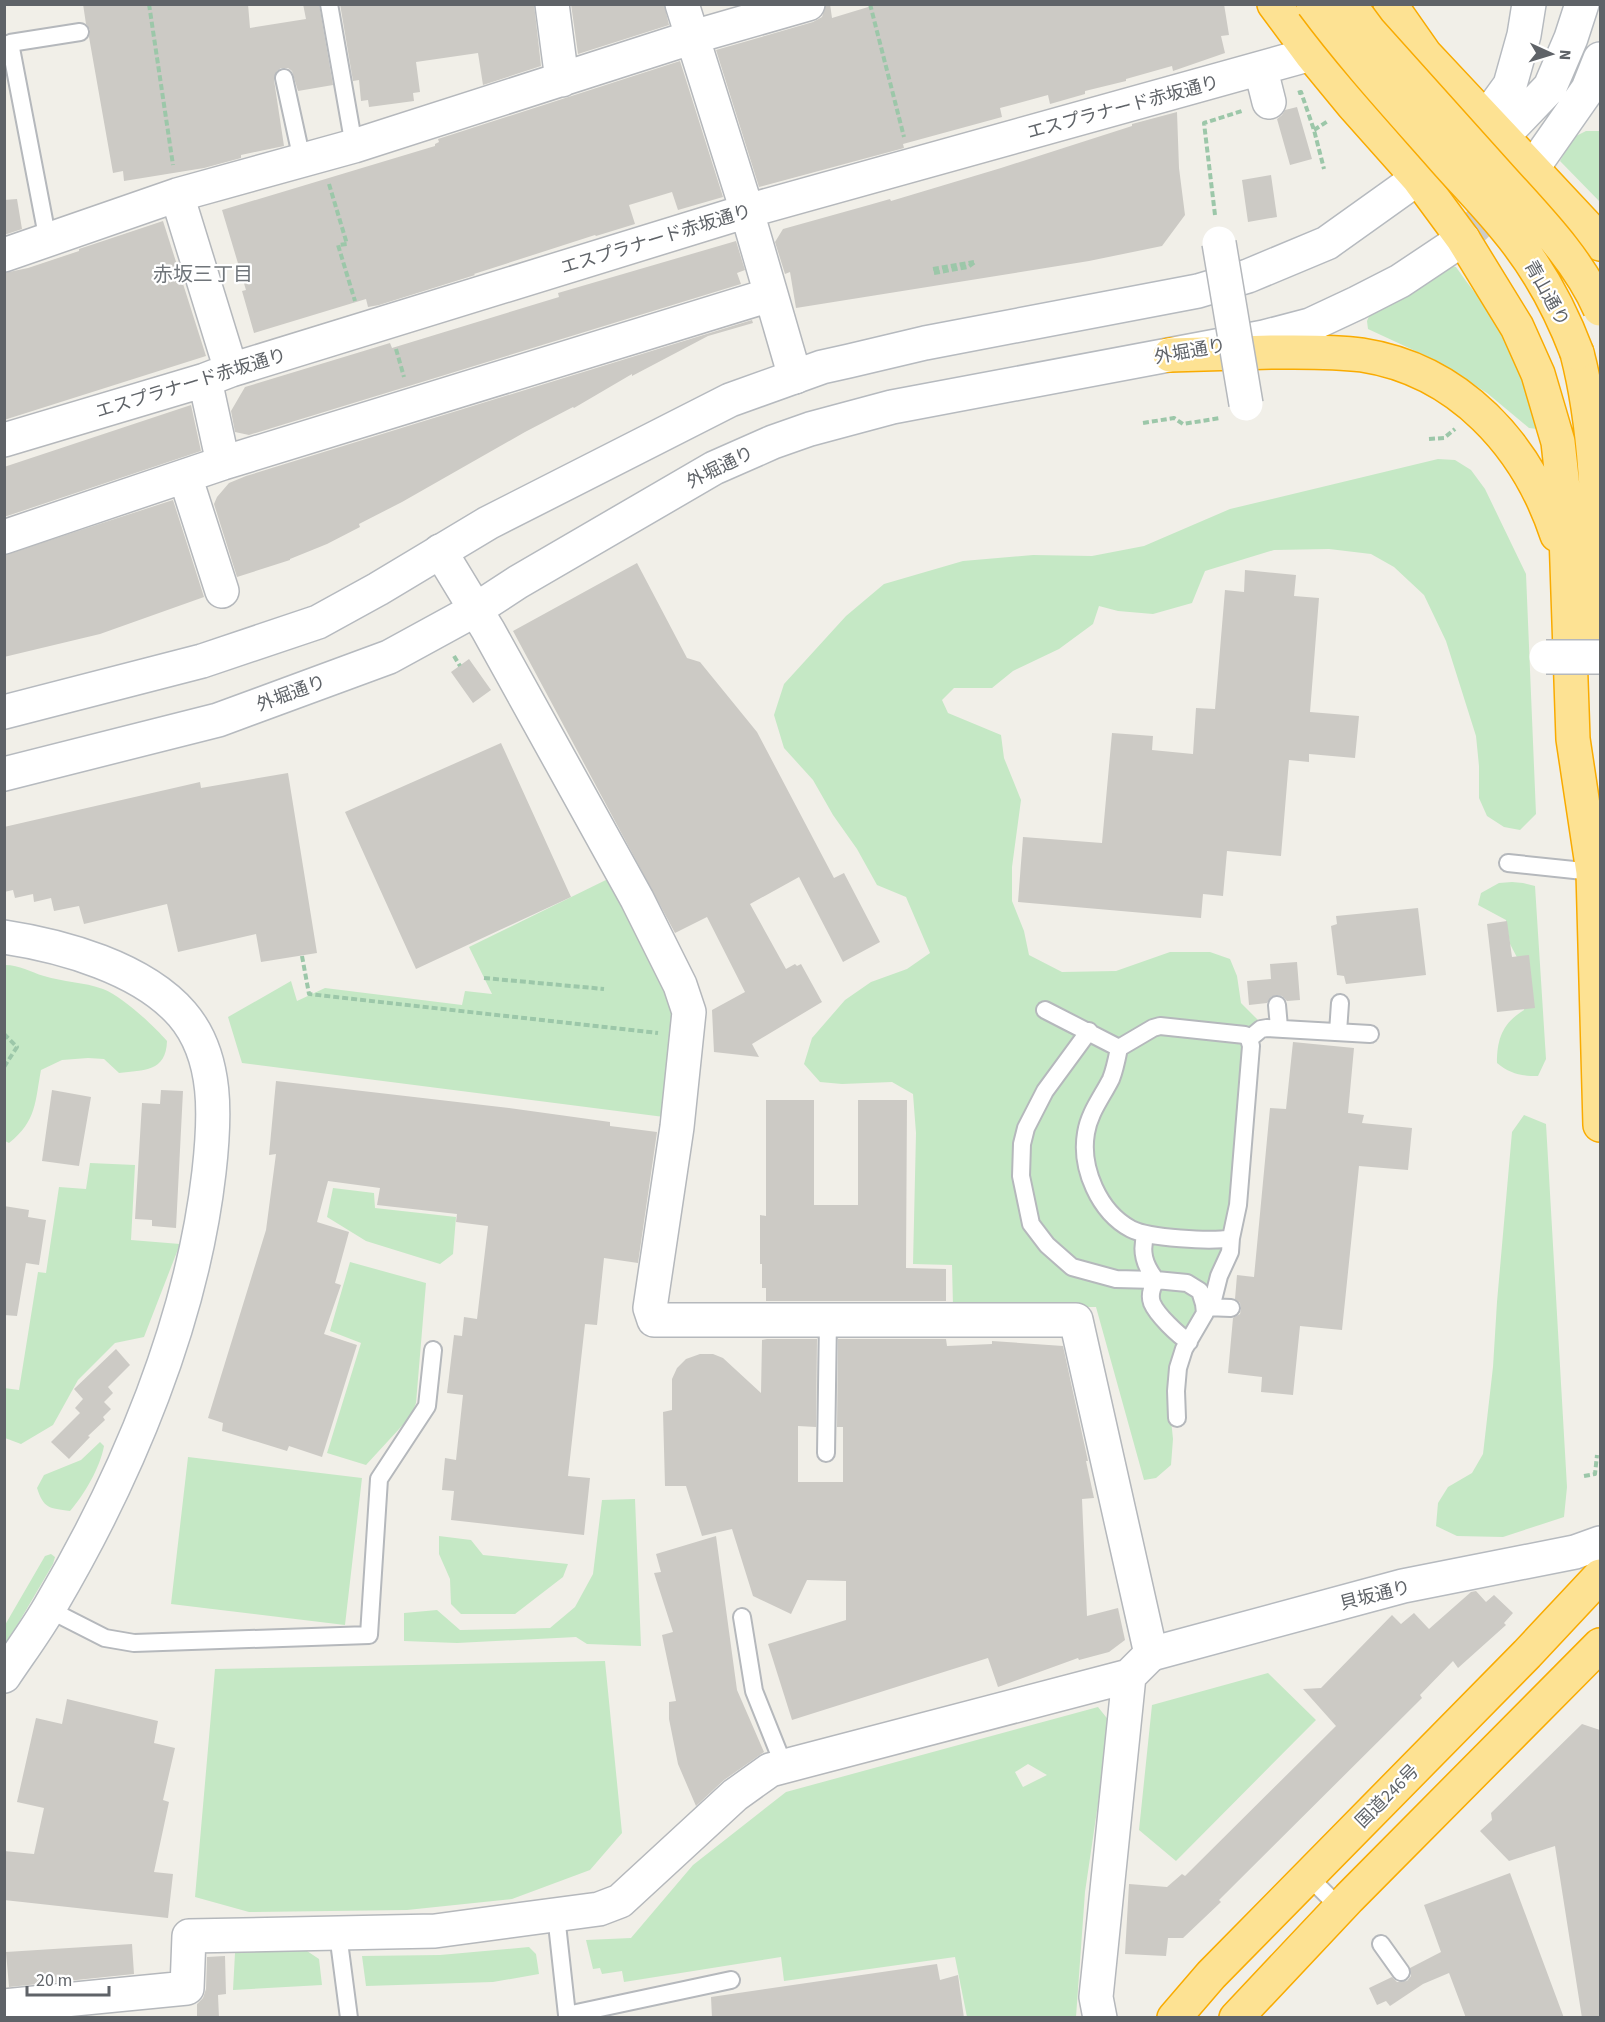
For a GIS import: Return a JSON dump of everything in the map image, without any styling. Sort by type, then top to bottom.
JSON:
[{"type":"highway","points":[[1274,4],[1311,54],[1418,178],[1462,239],[1517,327],[1538,374],[1558,442],[1565,504],[1569,568],[1573,739],[1593,872]]},
{"type":"highway","name":"青山通り","points":[[1313,4],[1346,48],[1508,231],[1534,266],[1566,325],[1577,352],[1586,388],[1592,429],[1600,656]]},
{"type":"highway","name":"青山通り","points":[[1349,4],[1369,31],[1551,236],[1585,279],[1600,309]]},
{"type":"highway","points":[[1390,4],[1425,54],[1590,230],[1600,244]]},
{"type":"highway","points":[[1170,355],[1335,352],[1399,364],[1438,381],[1471,404],[1505,437],[1533,476],[1550,513],[1569,568]]},
{"type":"highway","points":[[1600,773],[1593,872],[1600,1125]]},
{"type":"highway","name":"国道246号","points":[[1174,2018],[1211,1975],[1527,1654],[1600,1576]]},
{"type":"highway","points":[[1236,2018],[1275,1974],[1600,1645]]},
{"type":"street","points":[[552,4],[562,81]]},
{"type":"street","points":[[682,4],[747,211],[795,377]]},
{"type":"street","points":[[4,255],[177,195],[354,146],[693,37],[808,4]]},
{"type":"street","points":[[1494,127],[1510,86],[1524,36],[1529,4]]},
{"type":"street","points":[[1494,127],[1550,87],[1572,19]]},
{"type":"street","name":"エスプラナード赤坂通り","points":[[4,440],[747,211],[1311,54]]},
{"type":"street","points":[[1532,170],[1594,90],[1600,59]]},
{"type":"street","points":[[1510,86],[1594,90]]},
{"type":"street","points":[[4,711],[202,661],[318,622],[488,523],[730,400],[822,367],[925,343],[1198,291],[1248,276],[1326,243],[1418,178]]},
{"type":"street","points":[[177,195],[218,375],[223,463]]},
{"type":"street","name":"外堀通り","points":[[4,774],[218,720],[389,657],[475,610],[518,582],[714,468],[773,442],[834,421],[892,407],[1264,337],[1310,325],[1400,281],[1462,239]]},
{"type":"street","points":[[1219,243],[1236,411]]},
{"type":"street","points":[[4,537],[223,463],[770,295]]},
{"type":"street","points":[[185,476],[222,591]]},
{"type":"street","points":[[440,551],[637,899],[680,985],[689,1012],[677,1127],[650,1308],[654,1320],[1076,1320],[1140,1665],[1096,1997],[1100,2018]]},
{"type":"street","points":[[1546,657],[1600,656]]},
{"type":"street","points":[[4,937],[71,951],[135,977],[161,995],[183,1015],[201,1047],[210,1071],[213,1112],[212,1151],[207,1192],[191,1275],[163,1365],[120,1473],[85,1544],[48,1609],[4,1676]]},
{"type":"street","name":"貝坂通り","points":[[4,2006],[187,1988],[189,1936],[435,1931],[600,1909],[620,1901],[735,1795],[770,1770],[1140,1665],[1403,1586],[1575,1552],[1600,1543]]},
{"type":"lane","points":[[330,4],[354,146]]},
{"type":"lane","points":[[43,243],[10,43],[80,32]]},
{"type":"lane","points":[[284,78],[311,158]]},
{"type":"lane","points":[[1508,863],[1593,872]]},
{"type":"lane","points":[[1338,1032],[1340,1003]]},
{"type":"lane","points":[[1277,1005],[1279,1027]]},
{"type":"lane","points":[[1045,1010],[1119,1048]]},
{"type":"lane","points":[[1177,1418],[1178,1368],[1184,1349],[1208,1307],[1230,1252],[1238,1205],[1251,1046],[1245,1035],[1160,1026],[1153,1028],[1119,1048],[1111,1078],[1090,1116],[1086,1134],[1089,1174],[1106,1206],[1131,1229],[1196,1239],[1231,1238]]},
{"type":"lane","points":[[1249,1039],[1261,1029],[1279,1027],[1370,1034]]},
{"type":"lane","points":[[1089,1031],[1045,1091],[1026,1128],[1022,1144],[1021,1176],[1031,1224],[1047,1245],[1072,1267],[1116,1279],[1187,1283],[1200,1291],[1208,1307]]},
{"type":"lane","points":[[1146,1233],[1142,1244],[1143,1257],[1156,1280]]},
{"type":"lane","points":[[1156,1280],[1151,1291],[1152,1303],[1177,1335],[1189,1342]]},
{"type":"lane","points":[[1208,1307],[1231,1308]]},
{"type":"lane","points":[[826,1453],[828,1320]]},
{"type":"lane","points":[[48,1609],[105,1638],[134,1643],[369,1635],[379,1479],[427,1406],[433,1350]]},
{"type":"lane","points":[[742,1617],[754,1690],[784,1766]]},
{"type":"lane","points":[[1308,1876],[1340,1908]]},
{"type":"lane","points":[[556,1915],[561,2016],[731,1980]]},
{"type":"lane","points":[[338,1934],[349,2018]]},
{"type":"lane","points":[[1381,1944],[1401,1972]]},
{"type":"path","points":[[149,4],[177,195]]},
{"type":"path","points":[[870,4],[905,141]]},
{"type":"path","points":[[1314,130],[1336,116]]},
{"type":"path","points":[[311,158],[347,243],[338,245],[356,306]]},
{"type":"path","points":[[968,262],[975,262],[968,267],[934,271],[968,262]]},
{"type":"path","points":[[394,344],[412,405]]},
{"type":"path","points":[[1143,423],[1174,418],[1183,424],[1236,411]]},
{"type":"path","points":[[1429,439],[1444,438],[1462,424]]},
{"type":"path","points":[[451,651],[460,666]]},
{"type":"path","points":[[302,956],[309,994],[668,1034]]},
{"type":"path","points":[[484,978],[604,988]]},
{"type":"path","points":[[4,1034],[17,1047],[4,1067]]},
{"type":"path","points":[[1584,1476],[1595,1474],[1597,1455]]},
{"type":"green space","points":[[1586,131],[1600,131],[1600,202],[1560,161],[1574,137]]},
{"type":"green space","points":[[1452,266],[1456,267],[1502,333],[1524,384],[1538,424],[1537,429],[1529,428],[1487,393],[1437,361],[1368,329],[1367,321],[1370,314]]},
{"type":"green space","points":[[1438,459],[1455,460],[1471,470],[1485,489],[1526,574],[1536,814],[1520,830],[1504,827],[1487,816],[1479,798],[1476,736],[1446,641],[1424,595],[1394,567],[1371,554],[1329,549],[1274,550],[1205,571],[1192,603],[1153,614],[1118,611],[1099,606],[1093,624],[1059,649],[1013,671],[992,688],[954,688],[942,700],[948,713],[1001,735],[1004,758],[1021,800],[1012,867],[1012,901],[1024,931],[1029,955],[1062,972],[1116,971],[1170,952],[1210,952],[1230,959],[1237,976],[1241,1003],[1258,1020],[1247,1030],[1161,1018],[1126,1034],[1110,1057],[1107,1073],[1087,1106],[1082,1126],[1109,1218],[1225,1247],[1211,1287],[1178,1343],[1167,1381],[1173,1439],[1171,1465],[1156,1478],[1144,1480],[1096,1307],[953,1306],[952,1265],[913,1264],[916,1133],[913,1094],[892,1082],[842,1084],[820,1082],[804,1064],[812,1038],[845,1000],[871,982],[907,969],[930,953],[906,897],[877,885],[813,780],[784,748],[774,715],[784,684],[846,616],[884,584],[963,561],[1033,555],[1092,556],[1144,546],[1230,509]]},
{"type":"green space","points":[[612,877],[675,1011],[664,1117],[242,1063],[228,1017],[291,981],[297,1001],[325,988],[462,1005],[465,991],[492,994],[469,947]]},
{"type":"green space","points":[[1512,882],[1535,886],[1546,1059],[1538,1076],[1516,1074],[1497,1063],[1500,1039],[1506,1026],[1524,1010],[1527,990],[1521,965],[1510,944],[1506,920],[1478,905],[1481,893],[1499,883]]},
{"type":"green space","points":[[5,965],[20,967],[51,978],[96,987],[111,993],[137,1012],[167,1041],[163,1059],[152,1068],[119,1073],[104,1059],[88,1058],[62,1060],[41,1070],[36,1101],[30,1118],[18,1135],[9,1143],[5,1141]]},
{"type":"green space","points":[[1157,1032],[1238,1039],[1246,1048],[1228,1229],[1218,1235],[1144,1229],[1125,1219],[1098,1186],[1091,1158],[1096,1114],[1125,1053]]},
{"type":"green space","points":[[1524,1115],[1546,1124],[1567,1487],[1564,1517],[1503,1537],[1457,1536],[1436,1526],[1438,1503],[1448,1487],[1472,1473],[1483,1454],[1493,1367],[1512,1132]]},
{"type":"green space","points":[[90,1163],[135,1165],[131,1240],[180,1244],[144,1337],[115,1343],[78,1380],[53,1425],[21,1444],[5,1438],[4,1388],[19,1390],[38,1272],[46,1273],[59,1187],[86,1189]]},
{"type":"green space","points":[[333,1188],[374,1193],[375,1208],[456,1217],[453,1254],[440,1264],[366,1241],[327,1217]]},
{"type":"green space","points":[[350,1262],[426,1283],[416,1403],[411,1416],[366,1465],[327,1453],[361,1343],[330,1331]]},
{"type":"green space","points":[[100,1442],[104,1446],[95,1472],[70,1511],[52,1508],[45,1504],[37,1488],[44,1475],[81,1460]]},
{"type":"green space","points":[[188,1457],[362,1478],[345,1625],[171,1604]]},
{"type":"green space","points":[[635,1499],[641,1646],[587,1644],[576,1637],[457,1643],[404,1641],[404,1613],[437,1610],[460,1630],[550,1628],[575,1607],[593,1574],[602,1500]]},
{"type":"green space","points":[[439,1536],[471,1540],[483,1555],[568,1564],[563,1577],[515,1614],[461,1614],[451,1604],[450,1579],[439,1554]]},
{"type":"green space","points":[[51,1554],[55,1557],[53,1564],[5,1646],[5,1625],[45,1556]]},
{"type":"green space","points":[[605,1661],[622,1833],[590,1870],[512,1899],[407,1910],[249,1912],[195,1897],[215,1669]]},
{"type":"green space","points":[[1268,1673],[1316,1720],[1176,1861],[1139,1830],[1152,1705]]},
{"type":"green space","points":[[1098,1707],[1110,1722],[1085,1892],[1076,2017],[967,2017],[955,1957],[784,1981],[781,1957],[624,1982],[622,1971],[602,1974],[600,1968],[593,1969],[586,1940],[631,1938],[693,1865],[786,1792]],"holes":[[[1028,1764],[1047,1775],[1023,1787],[1015,1772]]]},
{"type":"green space","points":[[529,1947],[536,1954],[539,1974],[493,1982],[366,1986],[362,1956],[440,1955]]},
{"type":"green space","points":[[304,1949],[319,1959],[322,1985],[233,1990],[235,1953]]},
{"type":"building","points":[[83,4],[248,4],[250,28],[306,19],[303,4],[319,4],[333,85],[298,91],[292,71],[288,68],[281,68],[277,71],[274,80],[284,146],[241,155],[241,158],[204,168],[124,181],[123,171],[113,173],[89,37],[90,30],[86,24]]},
{"type":"building","points":[[340,4],[534,4],[541,66],[483,85],[478,53],[416,62],[420,92],[413,93],[414,101],[369,107],[368,100],[361,101],[359,80],[353,81]]},
{"type":"building","points":[[571,4],[664,4],[669,25],[578,54]]},
{"type":"building","points":[[826,4],[830,4],[832,18],[878,4],[1224,4],[1229,35],[1221,36],[1225,53],[1173,71],[1172,66],[1085,91],[1085,94],[1050,104],[1048,95],[1000,108],[1002,117],[903,144],[904,148],[759,187],[716,50],[813,22],[822,17]]},
{"type":"building","points":[[680,61],[723,197],[678,210],[672,192],[629,205],[635,224],[379,305],[368,307],[366,299],[254,333],[242,291],[246,290],[222,210],[435,146],[439,142],[438,139]]},
{"type":"building","points":[[1297,107],[1312,159],[1290,165],[1277,119],[1285,110]]},
{"type":"building","points":[[1177,112],[1179,168],[1185,215],[1162,246],[1089,261],[796,308],[790,272],[785,274],[775,242],[783,229],[890,199],[891,201],[1001,168],[1132,126],[1132,124]]},
{"type":"building","points":[[1271,175],[1277,217],[1248,222],[1242,180]]},
{"type":"building","points":[[17,199],[22,229],[4,235],[4,200]]},
{"type":"building","points":[[163,221],[206,356],[4,420],[4,273],[28,268]]},
{"type":"building","points":[[736,241],[745,270],[737,273],[741,284],[249,435],[235,432],[231,411],[245,387],[390,343],[392,348],[559,297],[558,293]]},
{"type":"building","points":[[752,320],[753,323],[708,336],[632,376],[632,374],[574,408],[525,432],[359,524],[360,527],[327,544],[290,560],[237,577],[214,504],[229,483]]},
{"type":"building","points":[[191,405],[201,451],[4,517],[4,467]]},
{"type":"building","points":[[173,500],[204,597],[100,634],[4,657],[4,555]]},
{"type":"building","points":[[637,563],[687,658],[700,662],[757,732],[834,878],[844,873],[880,942],[843,962],[799,877],[750,904],[786,969],[795,964],[797,966],[801,964],[822,1002],[752,1044],[759,1057],[714,1052],[712,1010],[745,992],[707,917],[675,933],[513,631]]},
{"type":"building","points":[[1245,570],[1296,575],[1294,596],[1319,598],[1310,712],[1359,716],[1355,758],[1309,754],[1309,762],[1289,760],[1281,856],[1227,851],[1223,896],[1203,894],[1201,918],[1018,902],[1023,837],[1102,843],[1112,733],[1153,736],[1152,750],[1193,754],[1196,708],[1215,709],[1225,590],[1244,592]]},
{"type":"building","points":[[469,659],[491,690],[473,703],[451,672]]},
{"type":"building","points":[[501,743],[571,897],[416,969],[345,812]]},
{"type":"building","points":[[288,773],[317,953],[261,962],[256,934],[178,952],[167,904],[84,924],[79,906],[54,911],[51,898],[34,902],[33,894],[15,898],[13,890],[4,892],[4,827],[200,782],[201,788]]},
{"type":"building","points":[[1418,908],[1426,975],[1346,984],[1344,976],[1337,975],[1331,926],[1337,924],[1336,916]]},
{"type":"building","points":[[1507,921],[1512,957],[1529,955],[1535,1008],[1497,1012],[1487,924]]},
{"type":"building","points":[[1297,962],[1300,1000],[1287,1001],[1277,995],[1271,997],[1267,1003],[1249,1005],[1247,981],[1271,979],[1270,964]]},
{"type":"building","points":[[1293,1042],[1354,1048],[1348,1113],[1364,1115],[1362,1123],[1412,1128],[1408,1170],[1359,1166],[1342,1330],[1300,1326],[1293,1395],[1261,1392],[1262,1377],[1228,1373],[1233,1318],[1240,1314],[1241,1309],[1240,1303],[1235,1299],[1237,1275],[1254,1277],[1270,1108],[1286,1109]]},
{"type":"building","points":[[276,1081],[509,1108],[610,1122],[610,1126],[657,1132],[638,1263],[604,1258],[597,1325],[585,1324],[568,1476],[590,1478],[584,1535],[451,1520],[454,1491],[442,1490],[445,1458],[456,1460],[463,1395],[447,1393],[454,1335],[462,1336],[464,1317],[477,1319],[488,1226],[456,1222],[457,1214],[377,1205],[380,1188],[328,1181],[317,1222],[349,1232],[335,1283],[341,1285],[324,1334],[357,1345],[322,1457],[289,1446],[287,1451],[222,1431],[223,1423],[208,1418],[266,1230],[276,1154],[269,1155]]},
{"type":"building","points":[[52,1090],[91,1097],[79,1166],[42,1161]]},
{"type":"building","points":[[161,1090],[183,1091],[176,1228],[152,1226],[152,1220],[135,1219],[142,1103],[160,1104]]},
{"type":"building","points":[[766,1100],[814,1100],[814,1205],[858,1205],[858,1100],[907,1100],[906,1268],[946,1269],[946,1301],[766,1301],[766,1288],[762,1288],[762,1264],[760,1264],[760,1215],[766,1216]]},
{"type":"building","points":[[4,1206],[29,1210],[28,1217],[46,1220],[39,1265],[26,1263],[17,1316],[4,1315]]},
{"type":"building","points":[[817,1339],[816,1427],[798,1426],[798,1482],[843,1482],[843,1427],[837,1427],[838,1339],[946,1339],[947,1346],[992,1344],[992,1341],[1063,1346],[1094,1498],[1082,1499],[1087,1616],[1118,1608],[1125,1640],[1109,1652],[1079,1660],[1078,1658],[998,1687],[988,1658],[792,1720],[768,1644],[846,1620],[846,1581],[807,1580],[791,1614],[753,1596],[732,1529],[702,1536],[686,1486],[665,1486],[663,1412],[672,1410],[672,1379],[677,1368],[686,1359],[700,1354],[713,1354],[723,1358],[761,1393],[762,1340]]},
{"type":"building","points":[[116,1349],[130,1365],[108,1387],[113,1393],[104,1402],[111,1409],[103,1417],[105,1420],[69,1459],[51,1442],[80,1413],[75,1408],[83,1399],[74,1389]]},
{"type":"building","points":[[716,1536],[737,1690],[764,1752],[724,1780],[696,1806],[678,1764],[669,1719],[669,1702],[676,1701],[662,1635],[673,1632],[654,1573],[661,1572],[656,1554]]},
{"type":"building","points":[[1476,1591],[1486,1602],[1494,1595],[1513,1613],[1504,1623],[1506,1625],[1458,1668],[1453,1661],[1420,1695],[1422,1698],[1183,1938],[1168,1938],[1166,1956],[1125,1954],[1129,1884],[1167,1887],[1182,1874],[1185,1876],[1336,1726],[1303,1689],[1321,1688],[1392,1615],[1401,1624],[1414,1613],[1429,1629],[1471,1592]]},
{"type":"building","points":[[67,1699],[158,1721],[154,1743],[175,1748],[163,1800],[169,1802],[154,1872],[173,1874],[168,1918],[4,1900],[4,1851],[34,1854],[44,1808],[17,1802],[36,1718],[62,1724]]},
{"type":"building","points":[[1582,1724],[1600,1730],[1600,2018],[1582,2018],[1555,1846],[1509,1861],[1480,1831],[1492,1820],[1491,1813]]},
{"type":"building","points":[[1510,1873],[1564,2018],[1466,2018],[1449,1973],[1423,1984],[1390,2006],[1386,2001],[1377,2005],[1369,1988],[1392,1977],[1397,1982],[1407,1981],[1411,1976],[1410,1968],[1441,1952],[1424,1905]]},
{"type":"building","points":[[132,1944],[134,1974],[9,1987],[6,1952]]},
{"type":"building","points":[[225,1956],[226,1994],[218,1995],[219,2018],[197,2018],[197,2004],[203,1998],[206,1989],[207,1957]]},
{"type":"building","points":[[937,1964],[940,1980],[958,1975],[964,2018],[712,2018],[711,1997]]},
{"type":"tunnel","points":[[1463,239],[1512,190]]},
{"type":"district","name":"赤坂三丁目","points":[[203,274]]}]
